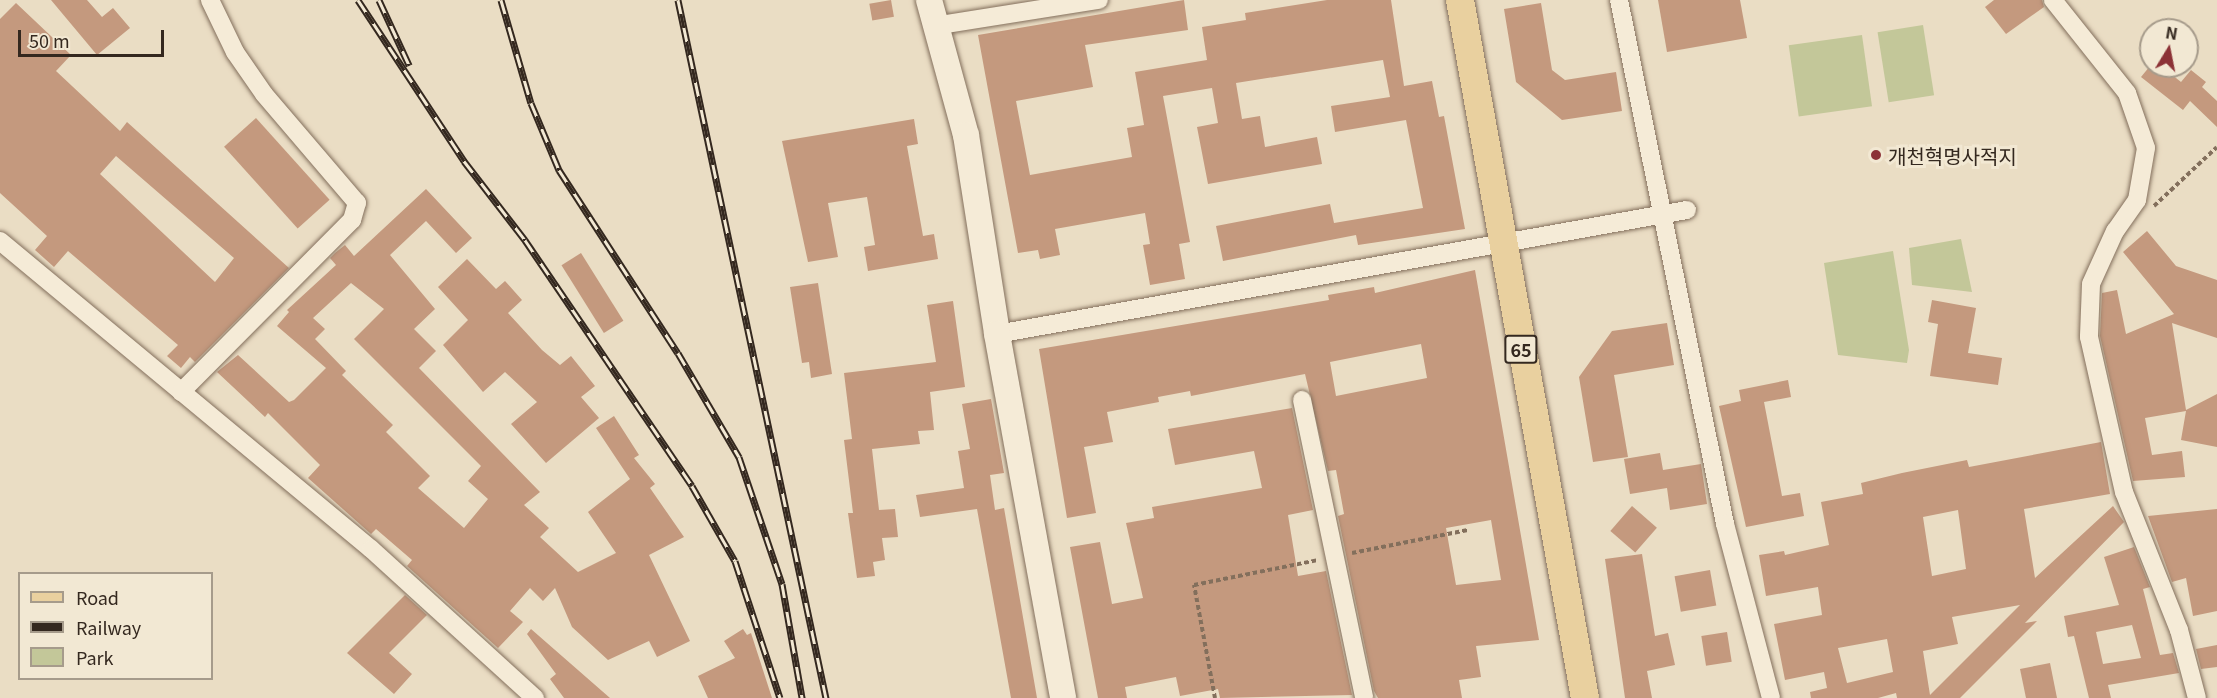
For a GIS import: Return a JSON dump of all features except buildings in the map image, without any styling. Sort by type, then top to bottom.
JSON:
[{"type":"main road","points":[[929,0],[934,26],[966,135],[997,334],[1063,698]]},
{"type":"main road","name":"65","points":[[1460,0],[1502,245],[1585,698]]},
{"type":"street","points":[[181,392],[351,220],[357,203],[264,94],[235,52],[210,0]]},
{"type":"street","points":[[934,26],[1099,0]]},
{"type":"street","points":[[1619,0],[1660,215],[1725,524],[1771,698]]},
{"type":"street","points":[[2053,0],[2127,93],[2146,148],[2137,200],[2115,231],[2091,284],[2089,338],[2124,492],[2179,630],[2197,698]]},
{"type":"street","points":[[997,334],[1687,210]]},
{"type":"street","points":[[0,241],[370,549],[535,698]]},
{"type":"street","points":[[1302,400],[1364,698]]},
{"type":"path","points":[[2151,208],[2217,147]]},
{"type":"path","points":[[1215,698],[1194,585],[1468,530]]},
{"type":"green space","points":[[1923,25],[1934,95],[1889,102],[1878,32]]},
{"type":"green space","points":[[1862,35],[1872,106],[1799,117],[1789,45]]},
{"type":"green space","points":[[1961,239],[1972,292],[1912,285],[1909,248]]},
{"type":"green space","points":[[1893,251],[1909,350],[1907,363],[1838,355],[1824,263]]},
{"type":"railway","points":[[358,0],[464,161],[525,240],[692,486],[735,561],[780,698]]},
{"type":"railway","points":[[379,0],[409,65]]},
{"type":"railway","points":[[501,0],[531,103],[559,170],[678,353],[739,457],[782,584],[802,698]]},
{"type":"railway","points":[[678,0],[826,698]]},
{"type":"place","name":"개천혁명사적지","points":[[1876,155]]}]
